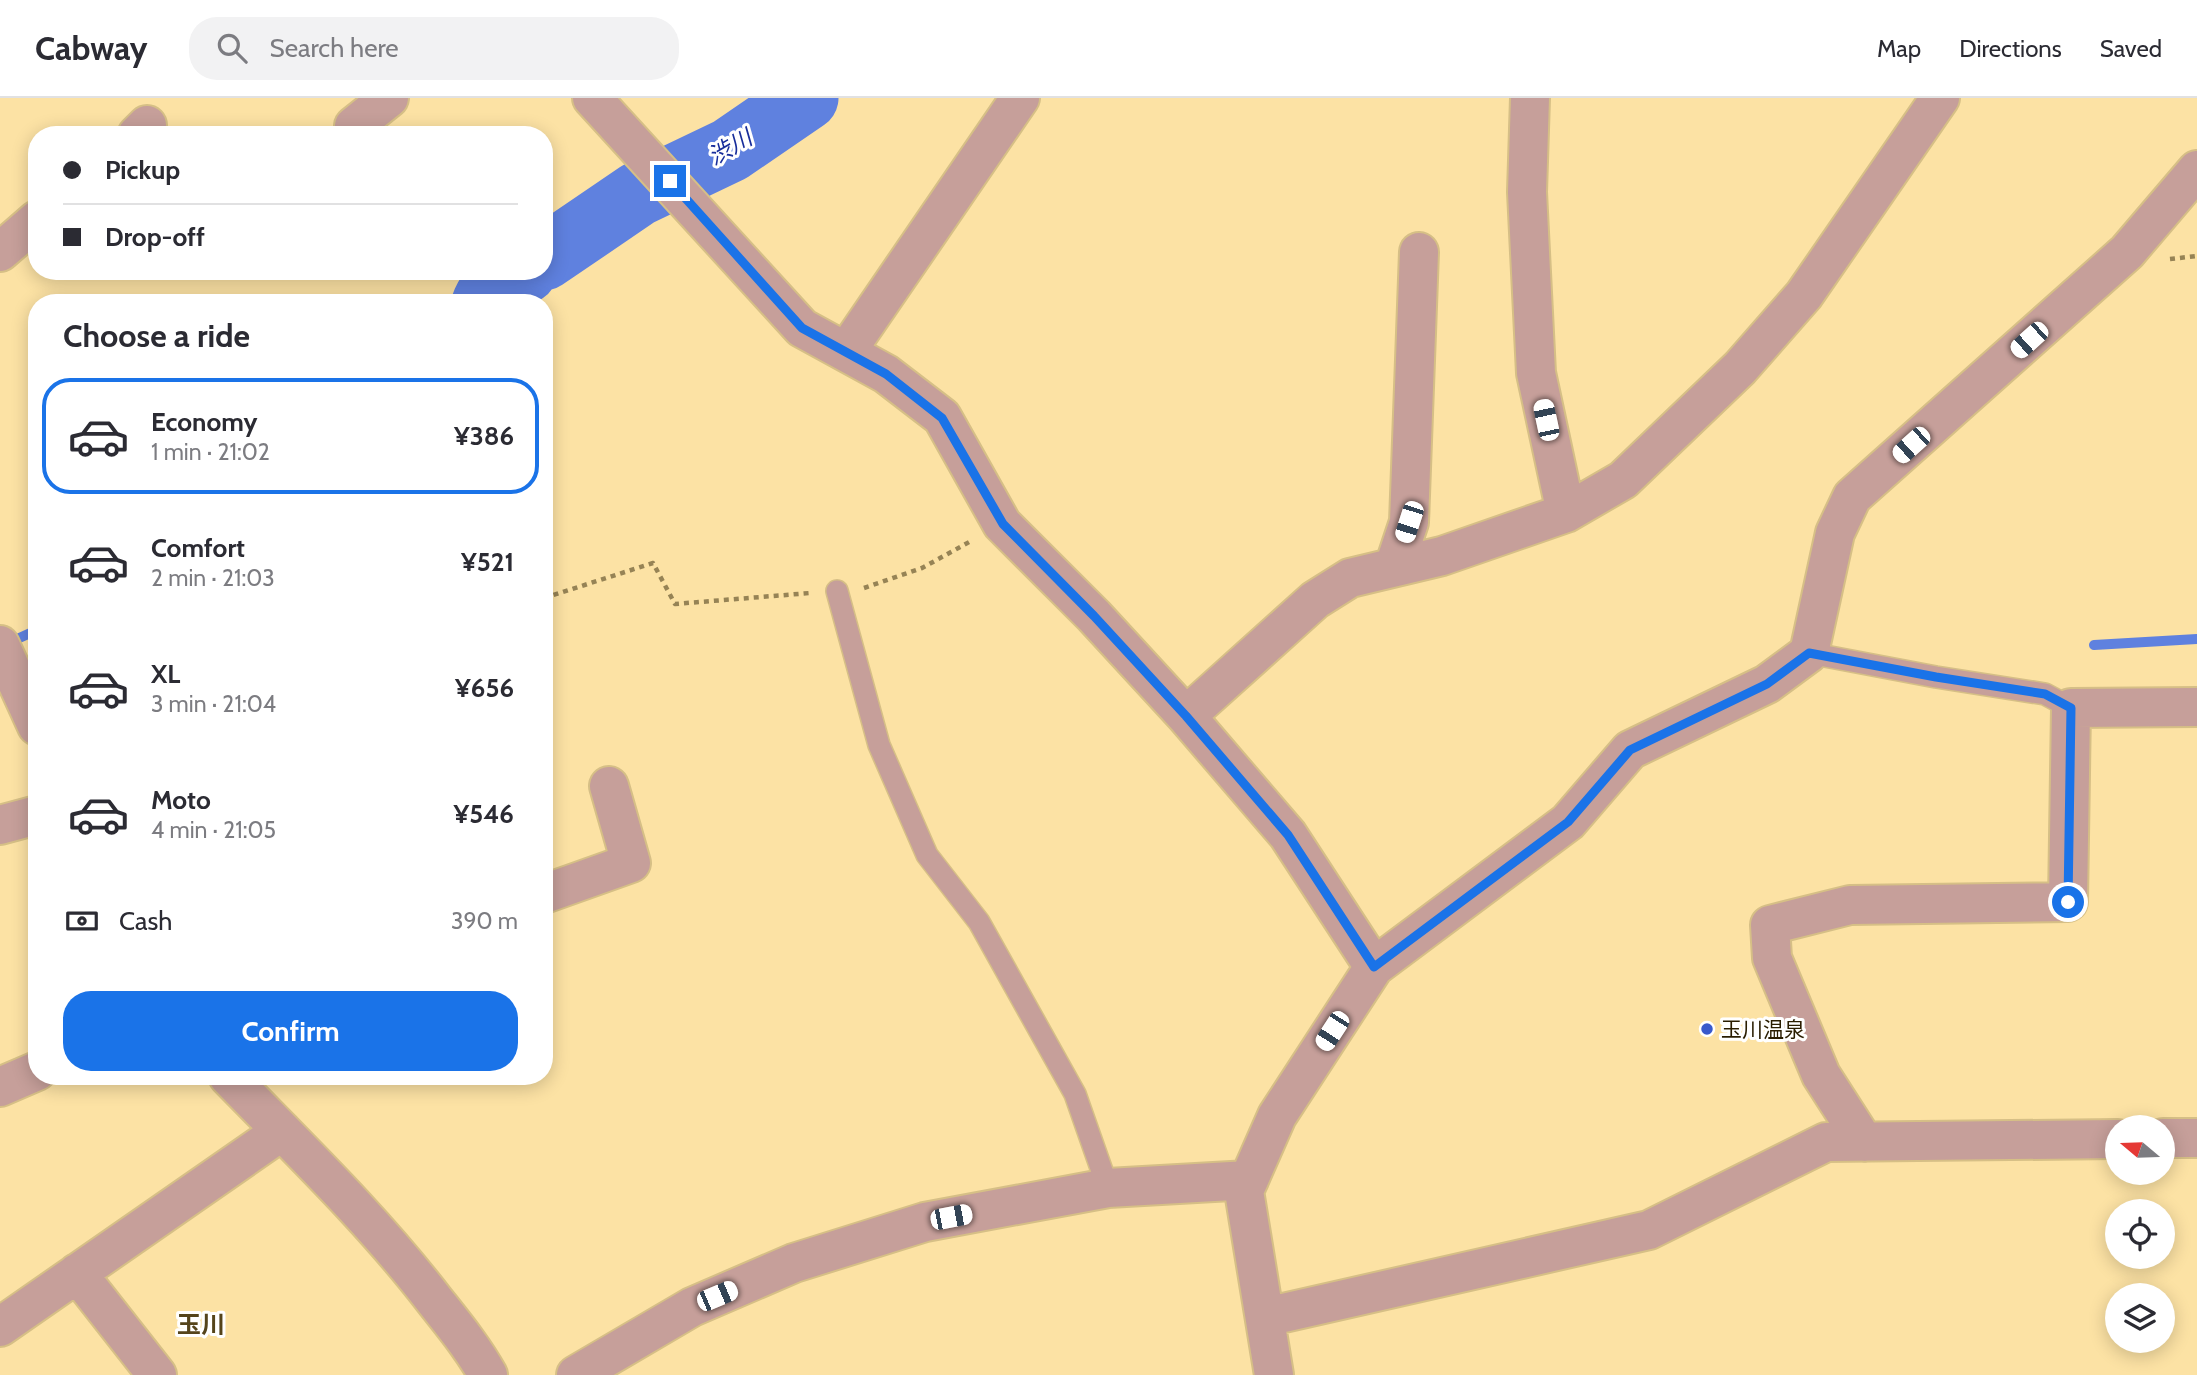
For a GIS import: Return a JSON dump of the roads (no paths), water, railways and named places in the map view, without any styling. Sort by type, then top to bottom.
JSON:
[{"type":"street","points":[[354,125],[389,98]]},
{"type":"street","points":[[592,98],[802,328],[886,374],[942,418],[1003,524],[1094,616],[1186,716],[1288,835],[1374,967]]},
{"type":"street","points":[[846,352],[1020,98]]},
{"type":"street","points":[[1530,98],[1527,192],[1536,373],[1566,513]]},
{"type":"street","points":[[1186,716],[1315,600],[1350,578],[1442,556],[1566,513],[1623,480],[1740,368],[1804,295],[1940,98]]},
{"type":"street","points":[[1275,1375],[1244,1191],[1277,1116],[1374,967],[1568,822],[1630,750],[1767,684],[1809,653],[1835,533],[1853,497],[2127,252],[2197,170]]},
{"type":"street","points":[[0,252],[28,228]]},
{"type":"street","points":[[1394,568],[1409,522],[1419,252]]},
{"type":"street","points":[[0,645],[28,706]]},
{"type":"street","points":[[1864,1142],[1821,1075],[1772,958],[1770,925],[1850,905],[2068,902],[2071,708],[2197,707]]},
{"type":"street","points":[[553,891],[631,863],[609,786]]},
{"type":"street","points":[[0,825],[28,818]]},
{"type":"street","points":[[0,1087],[28,1075]]},
{"type":"street","points":[[237,1085],[402,1258],[477,1355],[488,1375]]},
{"type":"street","points":[[0,1327],[282,1131]]},
{"type":"street","points":[[2175,1138],[2197,1138]]},
{"type":"street","points":[[1266,1317],[1649,1230],[1826,1142],[2105,1139]]},
{"type":"street","points":[[576,1375],[692,1307],[794,1263],[925,1222],[1108,1188],[1249,1180]]},
{"type":"street","points":[[77,1273],[157,1375]]},
{"type":"lane","points":[[837,591],[879,745],[928,855],[979,922],[1075,1094],[1108,1188]]},
{"type":"lane","points":[[1809,653],[2045,694],[2071,708]]},
{"type":"waterway","name":"渋川","points":[[553,252],[638,194],[730,150],[806,98]]},
{"type":"waterway","name":"渋川","points":[[491,294],[512,280]]},
{"type":"waterway","name":"渋川","points":[[6,644],[28,634]]},
{"type":"waterway","points":[[2094,645],[2197,639]]},
{"type":"place","name":"玉川温泉","points":[[1707,1029]]},
{"type":"district","name":"玉川","points":[[201,1324]]}]
